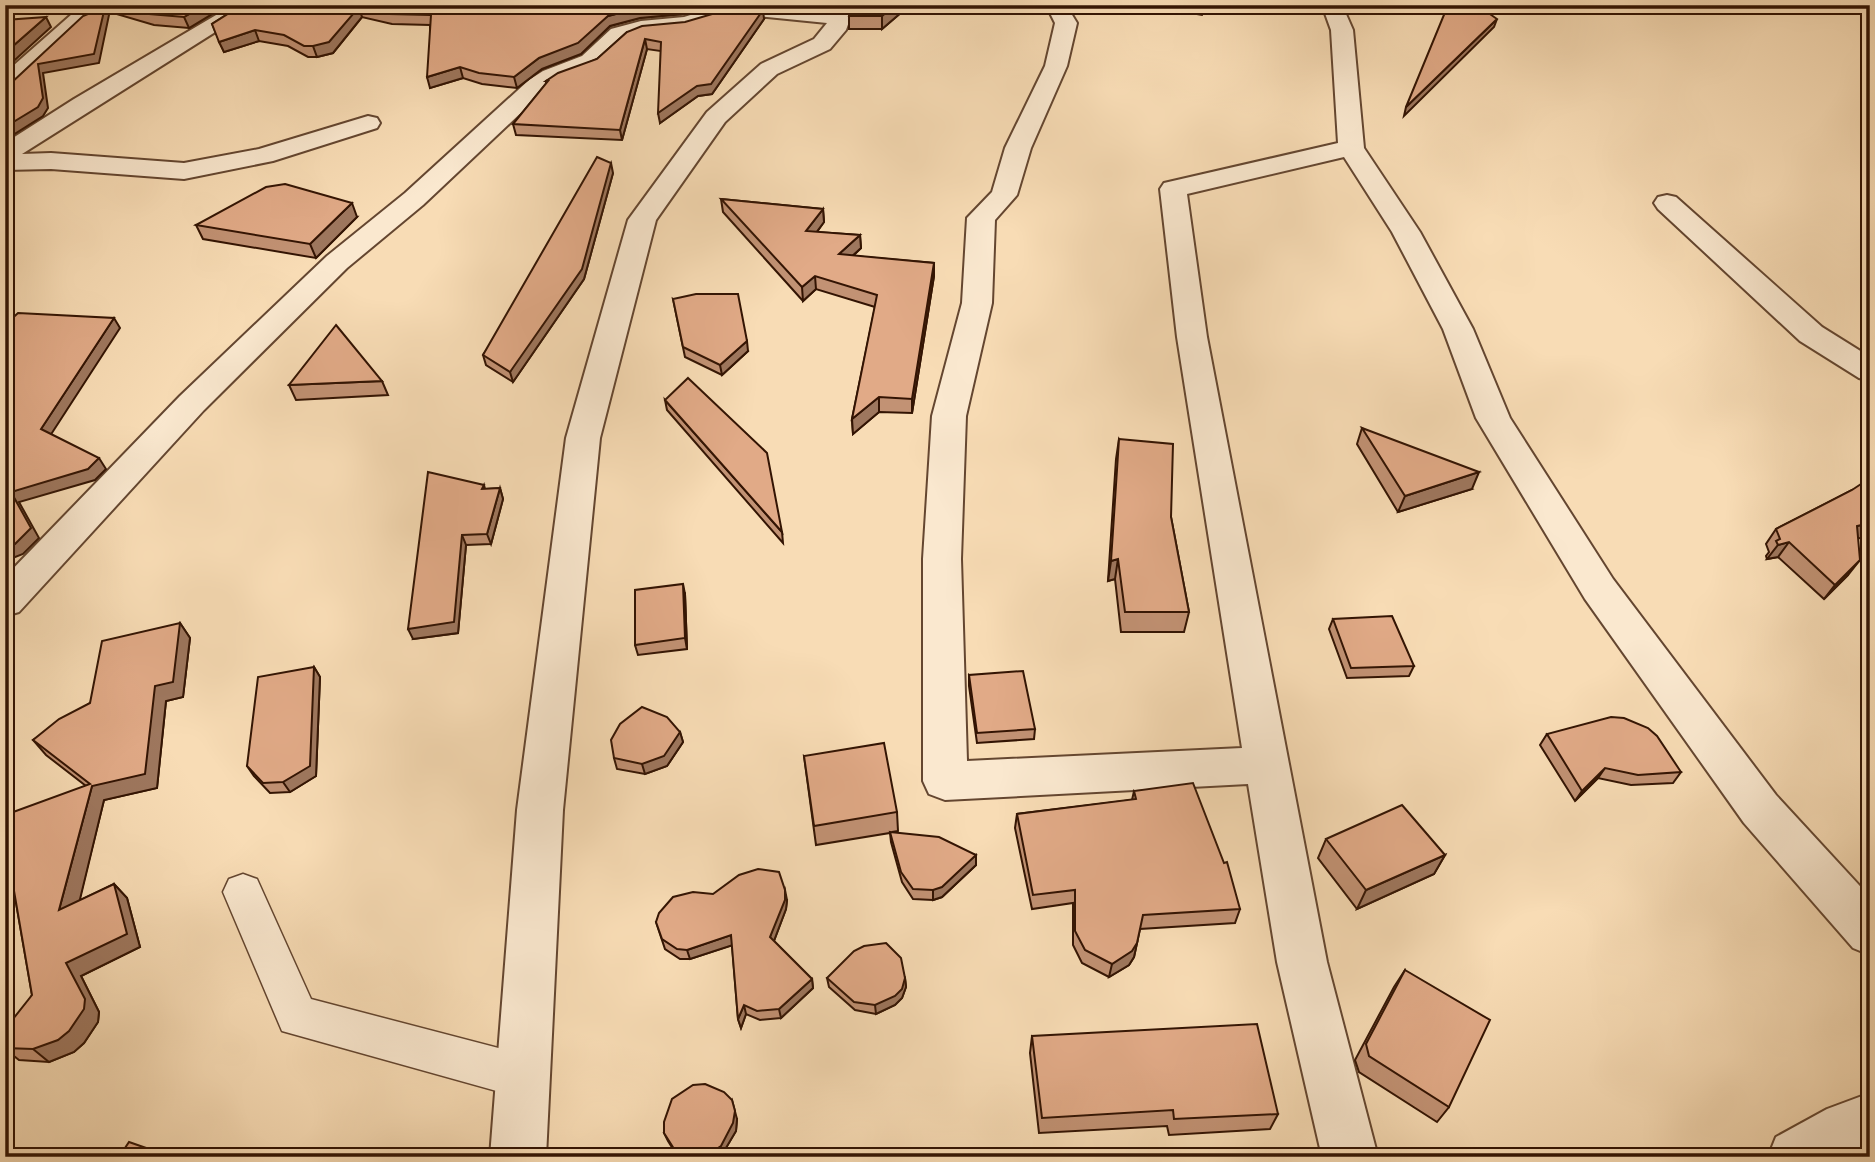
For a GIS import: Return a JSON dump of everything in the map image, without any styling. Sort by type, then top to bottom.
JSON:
[{"type":"street","points":[[48,19],[85,15],[110,5]]},
{"type":"street","points":[[5,154],[248,5]]},
{"type":"street","points":[[1056,5],[1066,23],[1056,66],[1018,148],[1004,195],[981,218],[977,303],[949,415],[943,559],[945,781],[1267,765]]},
{"type":"street","points":[[1332,5],[1342,30],[1351,148],[1406,232],[1458,329],[1493,418],[1600,589],[1760,808],[1865,918]]},
{"type":"street","points":[[5,602],[192,403],[337,262],[414,199],[537,85],[551,76],[590,61],[619,34],[641,27],[686,23],[736,8],[843,11],[835,30],[822,44],[769,69],[716,117],[642,220],[583,438],[540,810],[518,1157]]},
{"type":"street","points":[[5,86],[47,45],[85,15]]},
{"type":"street","points":[[5,162],[51,160],[184,171],[264,156],[368,123]]},
{"type":"street","points":[[1350,1157],[1302,962],[1192,337],[1173,189],[1351,148]]},
{"type":"street","points":[[1667,203],[1811,334],[1870,372]]},
{"type":"street","points":[[1796,1157],[1847,1129],[1870,1120]]},
{"type":"lane","points":[[243,892],[298,1016],[525,1077]]},
{"type":"building","points":[[117,5],[205,5],[184,17],[149,14]]},
{"type":"building","points":[[242,5],[668,5],[639,8],[608,16],[578,43],[539,58],[514,77],[479,73],[460,67],[427,77],[431,15],[389,14],[359,7],[329,42],[313,46],[304,46],[284,35],[255,30],[219,42],[212,24]]},
{"type":"building","points":[[852,5],[894,5],[882,16],[849,16]]},
{"type":"building","points":[[1448,5],[1477,5],[1497,19],[1406,107]]},
{"type":"building","points":[[105,7],[94,54],[38,64],[43,98],[38,107],[5,127],[5,85],[10,84],[83,16]]},
{"type":"building","points":[[736,7],[763,10],[711,84],[697,86],[658,113],[661,42],[645,39],[620,130],[513,124],[546,81],[558,73],[597,59],[627,32],[642,26],[685,22]]},
{"type":"building","points":[[46,17],[5,53],[5,20]]},
{"type":"building","points":[[597,157],[611,163],[582,269],[510,372],[483,355]]},
{"type":"building","points":[[285,184],[352,203],[310,244],[196,225],[266,187]]},
{"type":"building","points":[[721,199],[823,209],[806,231],[860,235],[839,254],[934,263],[912,399],[879,397],[852,419],[877,295],[815,276],[802,287]]},
{"type":"building","points":[[696,294],[738,294],[747,341],[720,365],[683,347],[673,299]]},
{"type":"building","points":[[18,313],[114,318],[41,429],[99,458],[88,469],[11,492],[31,528],[15,544],[5,547],[5,325]]},
{"type":"building","points":[[336,325],[382,381],[289,385]]},
{"type":"building","points":[[688,378],[767,453],[782,532],[665,400]]},
{"type":"building","points":[[1362,428],[1479,472],[1405,496]]},
{"type":"building","points":[[1119,439],[1173,444],[1171,517],[1189,612],[1125,612],[1118,559],[1111,561]]},
{"type":"building","points":[[428,472],[484,485],[482,489],[500,488],[487,534],[462,535],[454,622],[408,629]]},
{"type":"building","points":[[1870,478],[1870,523],[1857,526],[1860,560],[1835,585],[1789,542],[1778,545],[1776,541],[1780,539],[1776,529]]},
{"type":"building","points":[[683,584],[685,638],[635,645],[635,590]]},
{"type":"building","points":[[1392,616],[1414,666],[1351,668],[1333,619]]},
{"type":"building","points":[[180,623],[173,682],[155,686],[145,774],[92,786],[59,910],[114,884],[127,934],[66,963],[85,999],[84,1009],[69,1031],[58,1040],[33,1049],[5,1048],[5,1040],[13,1019],[32,995],[13,885],[5,888],[5,815],[90,784],[33,740],[59,719],[90,703],[102,641]]},
{"type":"building","points":[[314,667],[310,766],[283,782],[263,783],[247,766],[258,677]]},
{"type":"building","points":[[1023,671],[1035,729],[977,733],[969,675]]},
{"type":"building","points":[[642,707],[667,717],[680,732],[664,756],[642,764],[614,758],[611,740],[620,724]]},
{"type":"building","points":[[1611,717],[1624,718],[1648,728],[1657,736],[1681,772],[1638,775],[1605,768],[1582,791],[1547,734]]},
{"type":"building","points":[[884,743],[897,812],[814,826],[804,756]]},
{"type":"building","points":[[1193,783],[1224,863],[1227,862],[1240,909],[1143,915],[1137,943],[1132,951],[1112,964],[1085,950],[1075,931],[1075,890],[1033,895],[1017,814],[1136,799],[1134,791]]},
{"type":"building","points":[[1402,805],[1445,855],[1366,890],[1326,839]]},
{"type":"building","points":[[890,832],[939,837],[976,855],[942,887],[933,890],[913,889],[901,872]]},
{"type":"building","points":[[758,869],[779,872],[785,890],[785,900],[770,937],[812,979],[779,1009],[757,1011],[744,1005],[738,1019],[731,935],[687,950],[677,949],[662,939],[656,922],[659,913],[673,897],[693,892],[713,894],[739,875]]},
{"type":"building","points":[[886,943],[901,958],[905,978],[902,989],[895,996],[875,1005],[854,1002],[827,978],[854,951],[864,946]]},
{"type":"building","points":[[1405,970],[1490,1020],[1449,1107],[1369,1056],[1366,1044]]},
{"type":"building","points":[[1257,1024],[1278,1114],[1174,1119],[1173,1110],[1042,1118],[1032,1036]]},
{"type":"building","points":[[705,1084],[724,1092],[732,1100],[735,1111],[733,1123],[721,1146],[710,1153],[698,1156],[676,1152],[664,1133],[664,1122],[672,1099],[693,1085]]},
{"type":"building","points":[[129,1142],[172,1157],[119,1157]]}]
